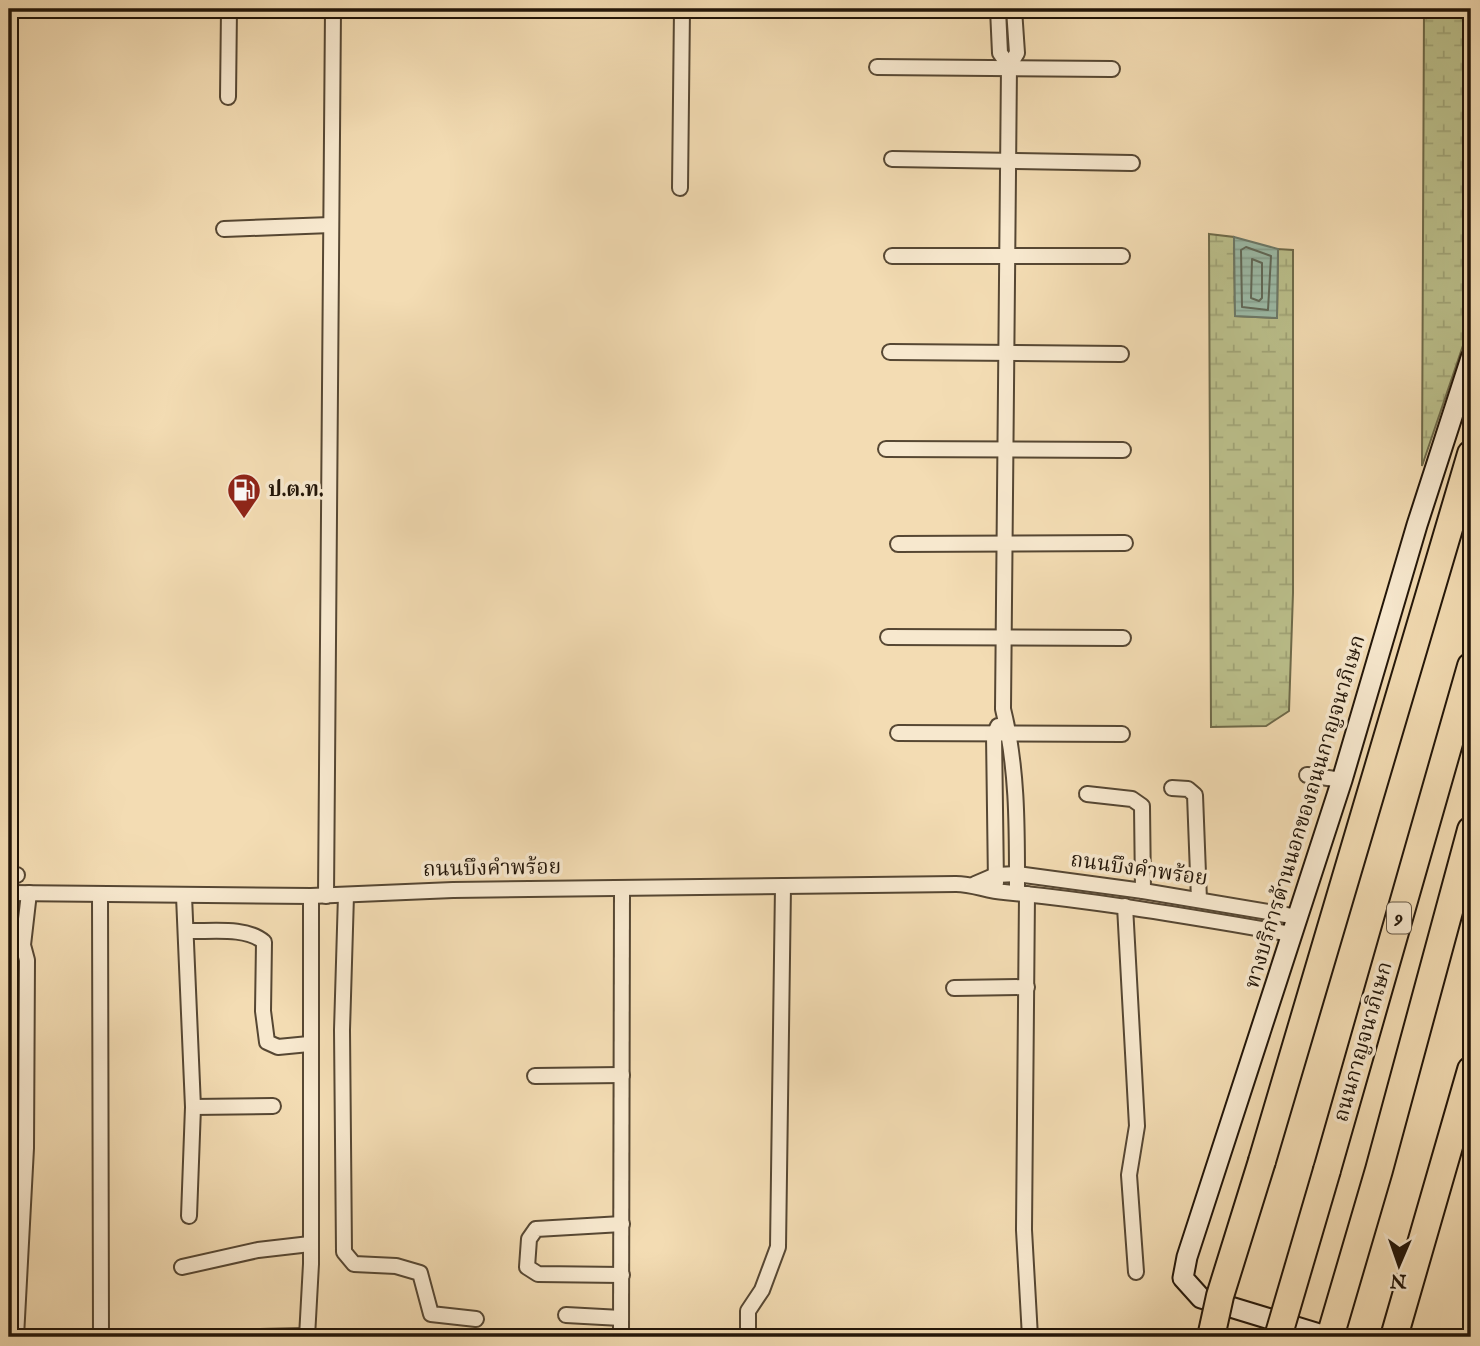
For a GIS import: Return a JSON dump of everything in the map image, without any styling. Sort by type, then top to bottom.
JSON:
[{"type":"highway","points":[[1212,1337],[1220,1296],[1471,454]]},
{"type":"highway","name":"ถนนกาญจนาภิเษก","points":[[1278,1337],[1471,666]]},
{"type":"highway","name":"9","points":[[1329,1337],[1379,1170],[1471,830]]},
{"type":"highway","points":[[1394,1337],[1471,1070]]},
{"type":"highway","points":[[1202,1337],[1220,1296]]},
{"type":"main road","name":"ทางบริการด้านนอกของถนนกาญจนาภิเษก","points":[[1329,1337],[1201,1298],[1183,1278],[1187,1257],[1342,780],[1417,525],[1471,358]]},
{"type":"street","points":[[228,97],[229,9]]},
{"type":"street","points":[[326,895],[333,9]]},
{"type":"street","points":[[680,188],[682,9]]},
{"type":"street","points":[[998,9],[1000,53],[1009,68]]},
{"type":"street","points":[[996,892],[996,814],[1005,638],[1009,68],[1017,53],[1014,9]]},
{"type":"street","points":[[877,67],[1112,69]]},
{"type":"street","points":[[891,159],[1132,163]]},
{"type":"street","points":[[223,229],[331,225]]},
{"type":"street","points":[[892,256],[1122,256]]},
{"type":"street","points":[[890,352],[1121,354]]},
{"type":"street","points":[[886,449],[1123,450]]},
{"type":"street","points":[[898,544],[1125,543]]},
{"type":"street","points":[[888,637],[1123,638]]},
{"type":"street","points":[[898,733],[1122,734]]},
{"type":"street","points":[[1002,735],[1016,812],[1017,874],[1022,894],[1027,987],[1024,1230],[1030,1337]]},
{"type":"street","points":[[1307,775],[1342,780]]},
{"type":"street","points":[[1172,788],[1188,789],[1195,795],[1199,900]]},
{"type":"street","points":[[1087,794],[1132,799],[1142,806],[1143,891]]},
{"type":"street","points":[[996,814],[1016,812]]},
{"type":"street","name":"ถนนบึงคำพร้อย","points":[[975,884],[996,874],[1017,874],[1199,900],[1295,926]]},
{"type":"street","name":"ถนนบึงคำพร้อย","points":[[9,893],[311,896],[975,884],[996,892],[1295,926]]},
{"type":"street","points":[[748,1337],[748,1311],[762,1290],[778,1247],[783,886]]},
{"type":"street","points":[[621,1337],[622,889]]},
{"type":"street","points":[[16,1337],[26,1148],[27,960],[23,945],[29,893]]},
{"type":"street","points":[[100,894],[101,1337]]},
{"type":"street","points":[[346,895],[342,1030],[344,1252],[354,1264],[396,1266],[420,1273],[431,1314],[477,1319]]},
{"type":"street","points":[[184,896],[193,1107],[189,1216]]},
{"type":"street","points":[[260,1337],[307,1336],[310,1244],[311,896]]},
{"type":"street","points":[[1125,906],[1137,1126],[1129,1175],[1136,1272]]},
{"type":"street","points":[[9,929],[23,945]]},
{"type":"street","points":[[186,931],[240,932],[261,939],[264,942],[264,1028],[267,1042],[278,1047],[309,1044]]},
{"type":"street","points":[[954,988],[1027,987]]},
{"type":"street","points":[[535,1076],[622,1075]]},
{"type":"street","points":[[193,1107],[273,1106]]},
{"type":"street","points":[[622,1224],[536,1229],[529,1238],[527,1267],[538,1274],[622,1275]]},
{"type":"street","points":[[182,1266],[258,1250],[310,1244]]},
{"type":"street","points":[[566,1315],[621,1318]]},
{"type":"green space","points":[[1424,9],[1471,9],[1471,322],[1422,466]]},
{"type":"green space","points":[[1209,234],[1234,237],[1235,316],[1277,318],[1278,249],[1293,250],[1293,593],[1289,711],[1266,726],[1211,727]]},
{"type":"water","points":[[1234,237],[1278,249],[1277,318],[1235,316]]},
{"type":"place","name":"ป.ต.ท.","points":[[244,520]]}]
